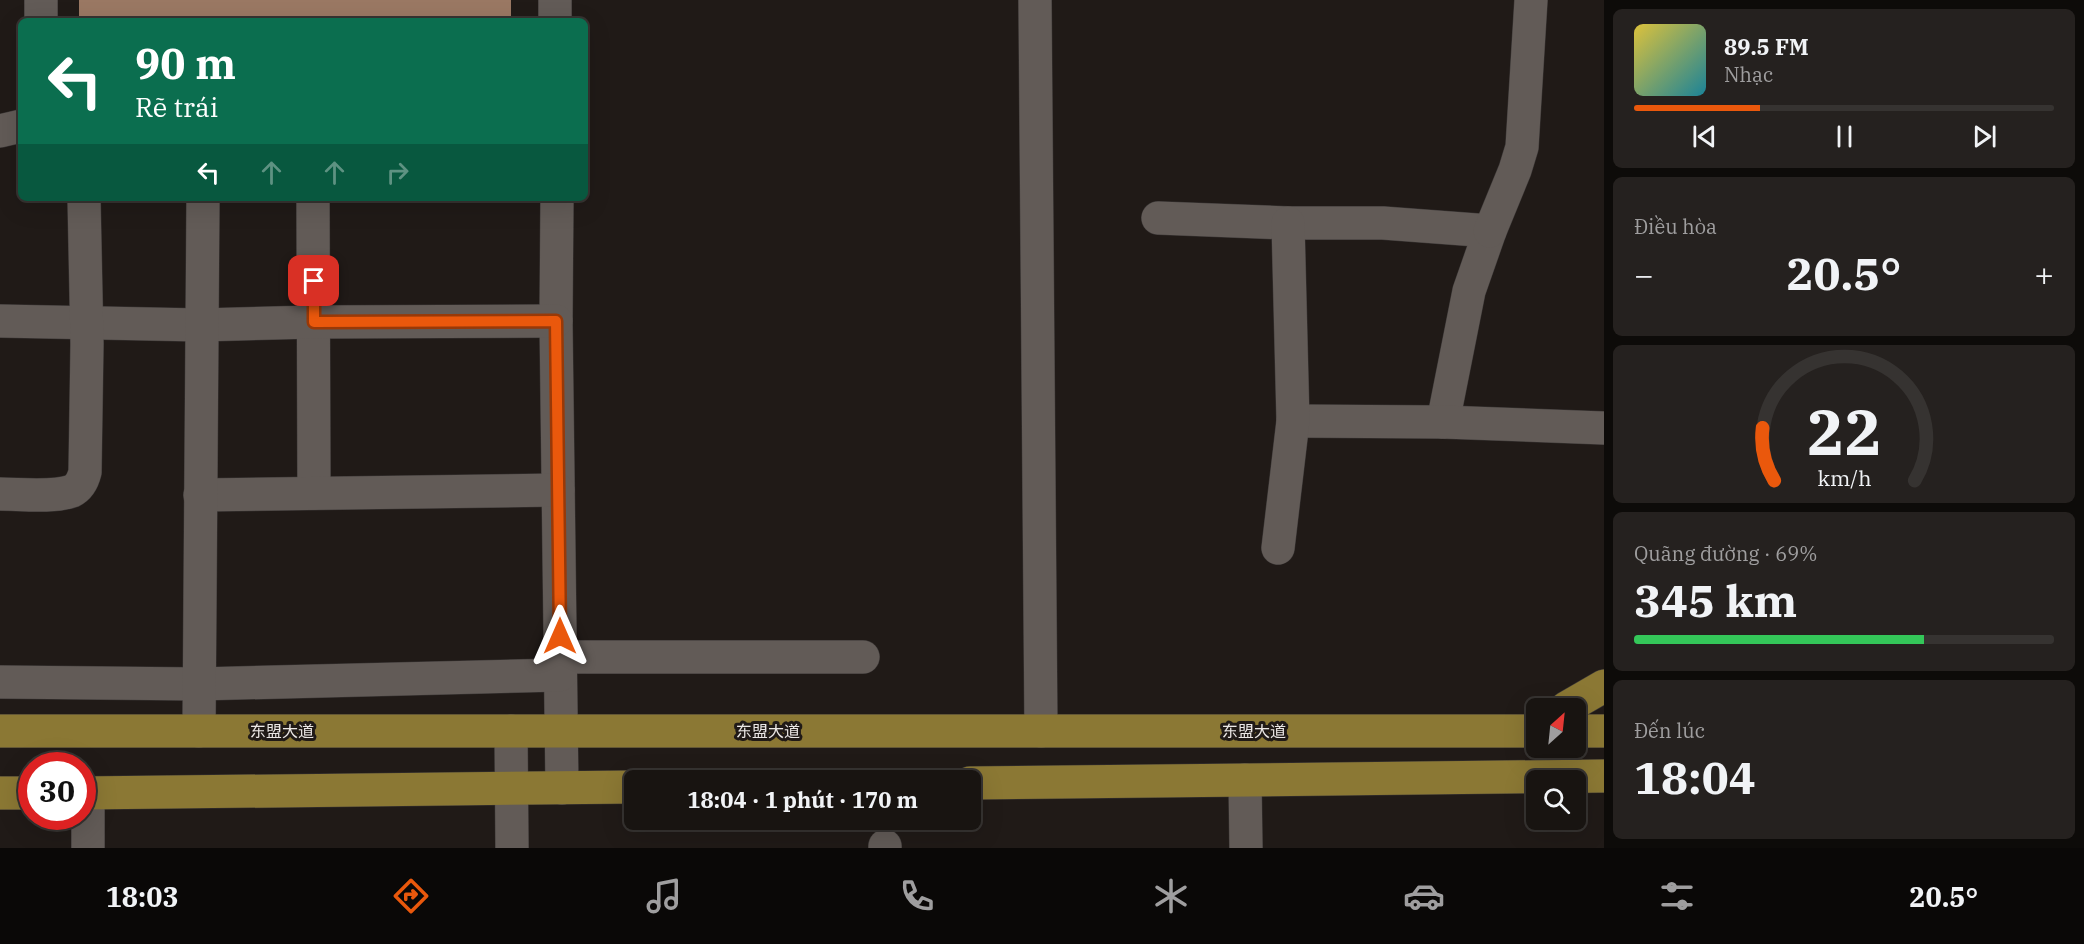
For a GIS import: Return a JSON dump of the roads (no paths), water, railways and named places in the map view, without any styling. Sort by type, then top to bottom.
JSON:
[{"type":"main road","points":[[1583,698],[1604,686]]},
{"type":"main road","name":"东盟大道","points":[[0,731],[1526,729]]},
{"type":"main road","points":[[1586,731],[1604,731]]},
{"type":"main road","points":[[981,783],[1604,776]]},
{"type":"main road","points":[[96,793],[624,787]]},
{"type":"main road","points":[[0,793],[18,793]]},
{"type":"street","points":[[41,0],[41,18]]},
{"type":"street","points":[[555,0],[555,18]]},
{"type":"street","points":[[1035,0],[1041,731]]},
{"type":"street","points":[[1443,422],[1469,291],[1522,147],[1531,0]]},
{"type":"street","points":[[0,131],[18,127]]},
{"type":"street","points":[[0,494],[56,494],[73,490],[82,483],[85,472],[84,201]]},
{"type":"street","points":[[199,731],[203,201]]},
{"type":"street","points":[[313,201],[314,493]]},
{"type":"street","points":[[557,201],[556,321],[562,788]]},
{"type":"street","points":[[1158,218],[1288,223],[1383,223],[1490,231]]},
{"type":"street","points":[[1278,548],[1293,421],[1288,223]]},
{"type":"street","points":[[0,321],[201,326],[314,322],[556,321]]},
{"type":"street","points":[[1293,421],[1443,422],[1604,428]]},
{"type":"street","points":[[200,495],[558,490]]},
{"type":"street","points":[[0,682],[199,684],[560,666],[863,657]]},
{"type":"street","points":[[511,731],[512,848]]},
{"type":"street","points":[[1245,780],[1246,848]]},
{"type":"street","points":[[87,830],[88,848]]}]
